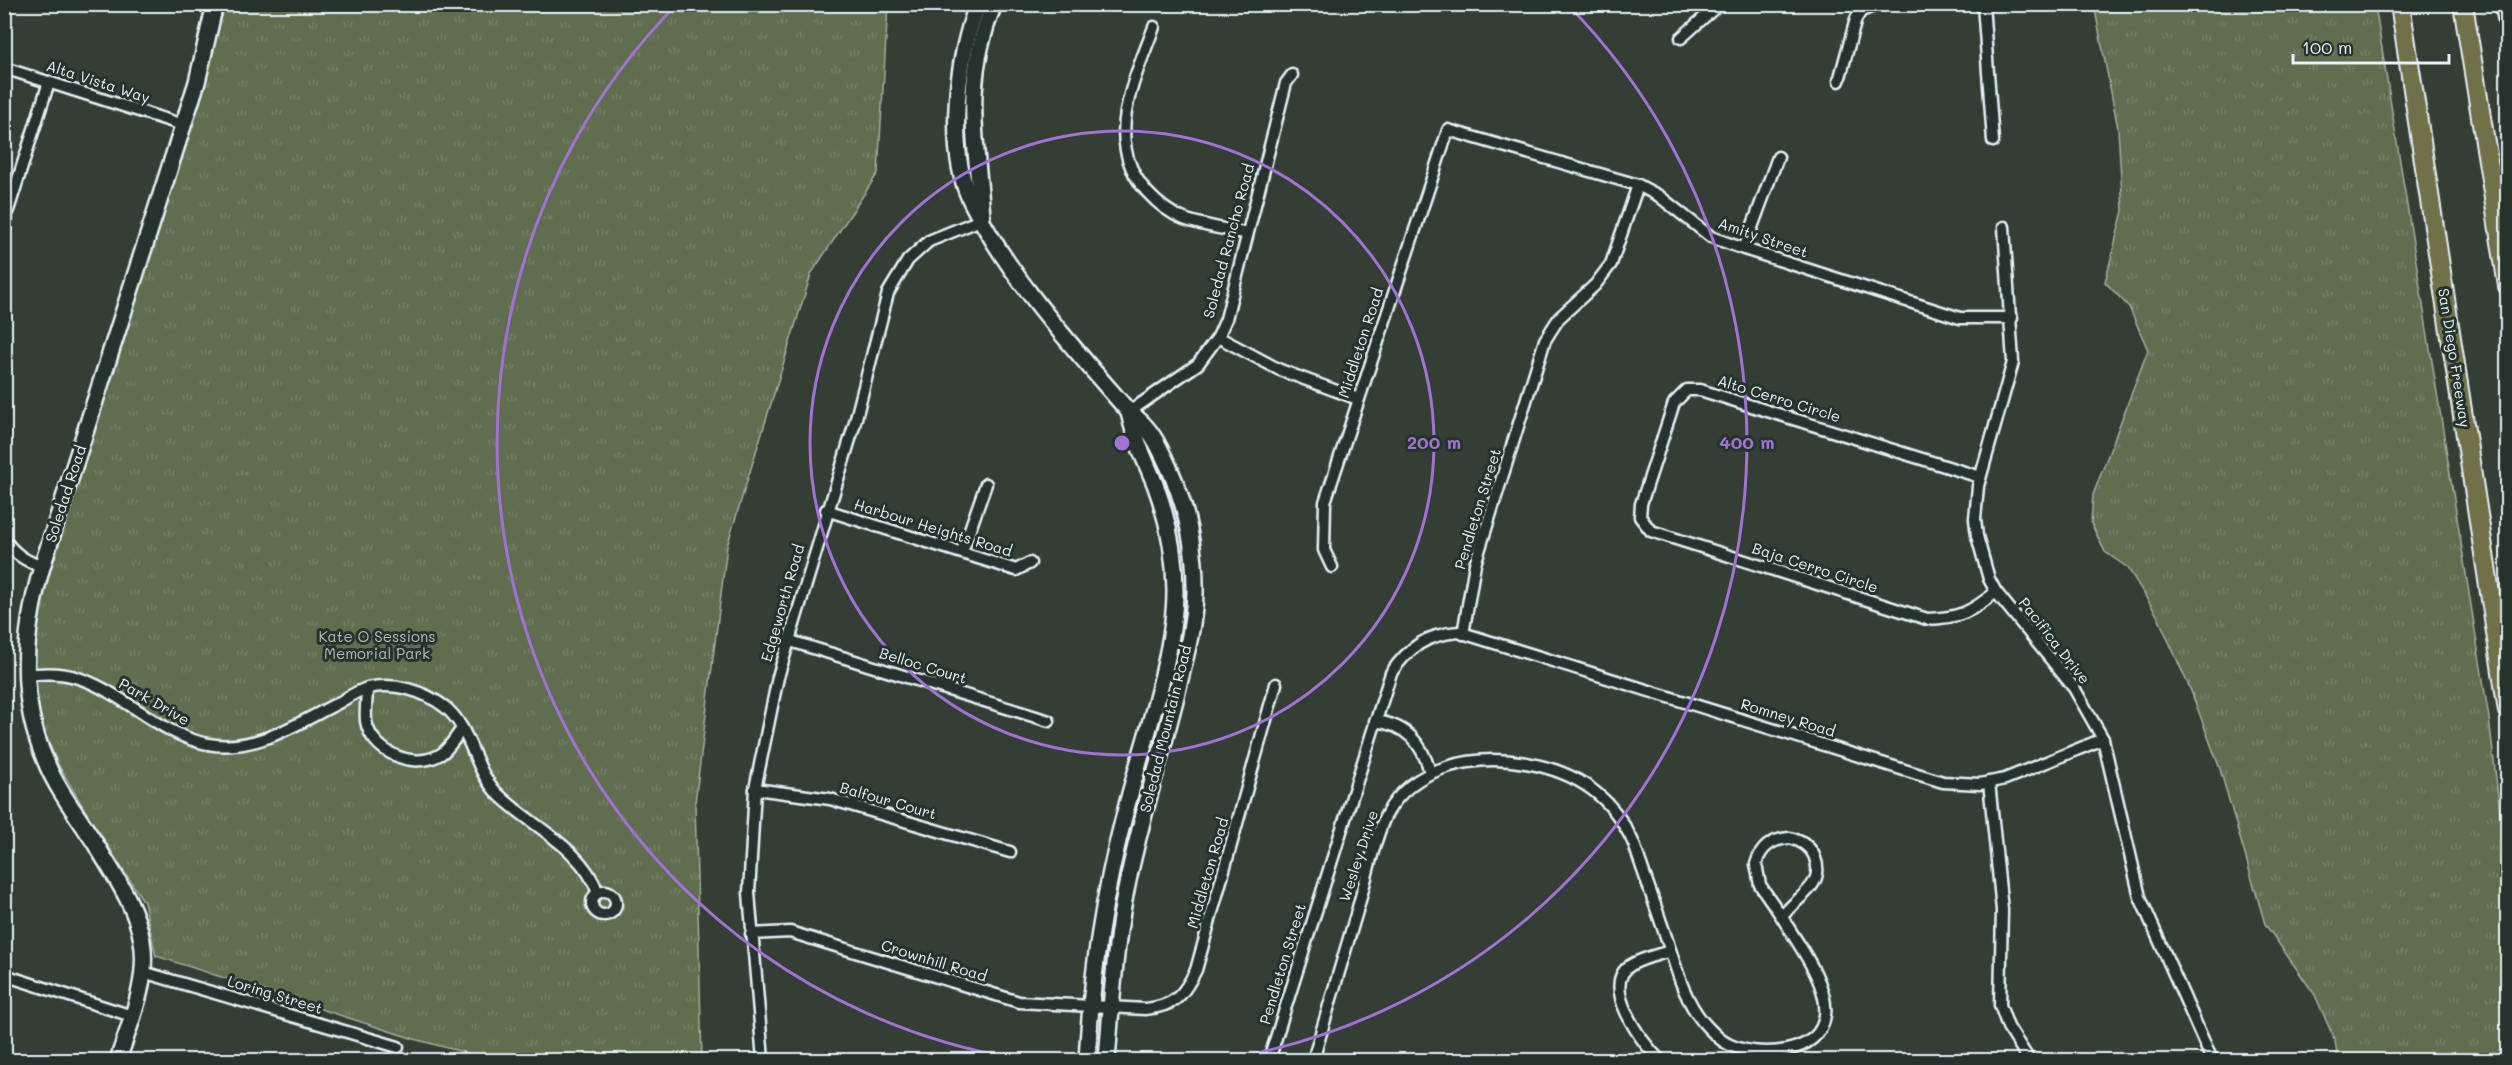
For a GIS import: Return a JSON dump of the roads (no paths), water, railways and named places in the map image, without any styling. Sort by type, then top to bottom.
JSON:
[{"type":"highway","name":"San Diego Freeway","points":[[2400,4],[2508,711]]},
{"type":"highway","points":[[2463,4],[2508,286]]},
{"type":"main road","name":"Soledad Road","points":[[118,1060],[143,972],[143,943],[133,906],[46,764],[33,728],[25,675],[25,642],[31,606],[42,567],[197,82],[215,4]]},
{"type":"main road","name":"Soledad Mountain Road","points":[[978,4],[963,53],[956,103],[963,175],[970,200],[1016,275],[1129,412],[1144,422],[1157,442],[1173,478],[1191,539],[1195,593],[1186,655],[1129,876],[1113,963],[1107,1060]]},
{"type":"main road","points":[[983,219],[974,144],[972,84],[980,43],[994,4]]},
{"type":"main road","points":[[2503,4],[2508,27]]},
{"type":"main road","name":"Soledad Mountain Road","points":[[1087,1060],[1094,961],[1110,872],[1167,651],[1175,592],[1171,542],[1165,513],[1134,434],[1129,412]]},
{"type":"street","points":[[1681,38],[1719,4]]},
{"type":"street","points":[[1839,81],[1856,19],[1861,11],[1879,4]]},
{"type":"street","points":[[1983,4],[1993,141]]},
{"type":"street","points":[[1154,27],[1127,101],[1123,122],[1126,158],[1140,184],[1158,204],[1184,219],[1247,234]]},
{"type":"street","name":"Alta Vista Way","points":[[4,68],[183,125]]},
{"type":"street","name":"Soledad Rancho Road","points":[[1129,412],[1198,364],[1218,337],[1226,319],[1286,83],[1292,75]]},
{"type":"street","points":[[4,223],[49,82]]},
{"type":"street","name":"Amity Street","points":[[1448,130],[1638,185],[1659,196],[1711,237],[1744,249],[1960,318],[2012,318]]},
{"type":"street","name":"Middleton Road","points":[[1332,567],[1324,550],[1325,502],[1448,130]]},
{"type":"street","points":[[1744,249],[1778,157]]},
{"type":"street","name":"Pendleton Street","points":[[1269,1060],[1391,673],[1404,653],[1419,642],[1444,633],[1463,634],[1475,564],[1545,340],[1559,318],[1595,285],[1611,264],[1638,185]]},
{"type":"street","name":"Edgeworth Road","points":[[763,1057],[749,893],[755,789],[787,640],[854,426],[888,293],[908,260],[929,241],[983,219]]},
{"type":"street","name":"Pacifica Drive","points":[[2004,227],[2012,318],[2013,362],[1980,477],[1975,519],[1977,536],[1989,579],[1996,592],[2074,688],[2103,739],[2140,897],[2212,1060]]},
{"type":"street","points":[[1218,337],[1280,370],[1358,399]]},
{"type":"street","name":"Alto Cerro Circle","points":[[1641,504],[1674,403],[1688,390],[1700,390],[1980,477]]},
{"type":"street","points":[[962,552],[986,484]]},
{"type":"street","name":"Baja Cerro Circle","points":[[1641,504],[1640,517],[1651,531],[1927,619],[1953,618],[1972,610],[1996,592]]},
{"type":"street","name":"Harbour Heights Road","points":[[826,510],[1016,570],[1030,563]]},
{"type":"street","points":[[4,539],[18,555],[42,567]]},
{"type":"street","name":"Romney Road","points":[[1463,634],[1943,782],[1980,784],[2005,779],[2103,739]]},
{"type":"street","name":"Belloc Court","points":[[787,640],[1049,720]]},
{"type":"street","name":"Park Drive","points":[[25,675],[62,674],[85,680],[189,739],[220,745],[258,741],[367,688],[399,687],[426,694],[446,708],[462,729],[488,783],[511,806],[565,848],[593,880],[598,893]]},
{"type":"street","name":"Middleton Road","points":[[1111,1009],[1161,1008],[1178,999],[1196,970],[1276,684]]},
{"type":"street","points":[[367,688],[366,720],[370,731],[382,746],[404,759],[427,758],[442,754],[462,729]]},
{"type":"street","points":[[1375,721],[1404,730],[1413,737],[1425,752],[1430,772]]},
{"type":"street","name":"Wesley Drive","points":[[1313,1060],[1385,817],[1391,807],[1430,772],[1464,762],[1520,762],[1540,765],[1578,780],[1606,800],[1624,821],[1634,844],[1686,999],[1719,1039],[1741,1048],[1781,1051],[1803,1046],[1817,1036],[1822,1028],[1826,1014],[1823,990],[1782,917]]},
{"type":"street","points":[[1989,782],[2002,910],[2000,1005],[2008,1027],[2029,1060]]},
{"type":"street","name":"Balfour Court","points":[[755,789],[830,799],[1010,852]]},
{"type":"street","points":[[1790,838],[1808,847],[1817,864],[1817,875],[1808,892],[1788,908],[1782,917],[1760,885],[1756,864],[1766,845],[1779,839],[1790,838]]},
{"type":"street","name":"Crownhill Road","points":[[751,934],[790,932],[1019,1002],[1111,1009]]},
{"type":"street","points":[[1660,1060],[1638,1037],[1622,1003],[1620,979],[1629,965],[1670,951]]},
{"type":"street","name":"Loring Street","points":[[143,972],[398,1047]]},
{"type":"street","points":[[4,975],[132,1016]]},
{"type":"park label","name":"Kate O Sessions Memorial Park","points":[[377,646]]}]
